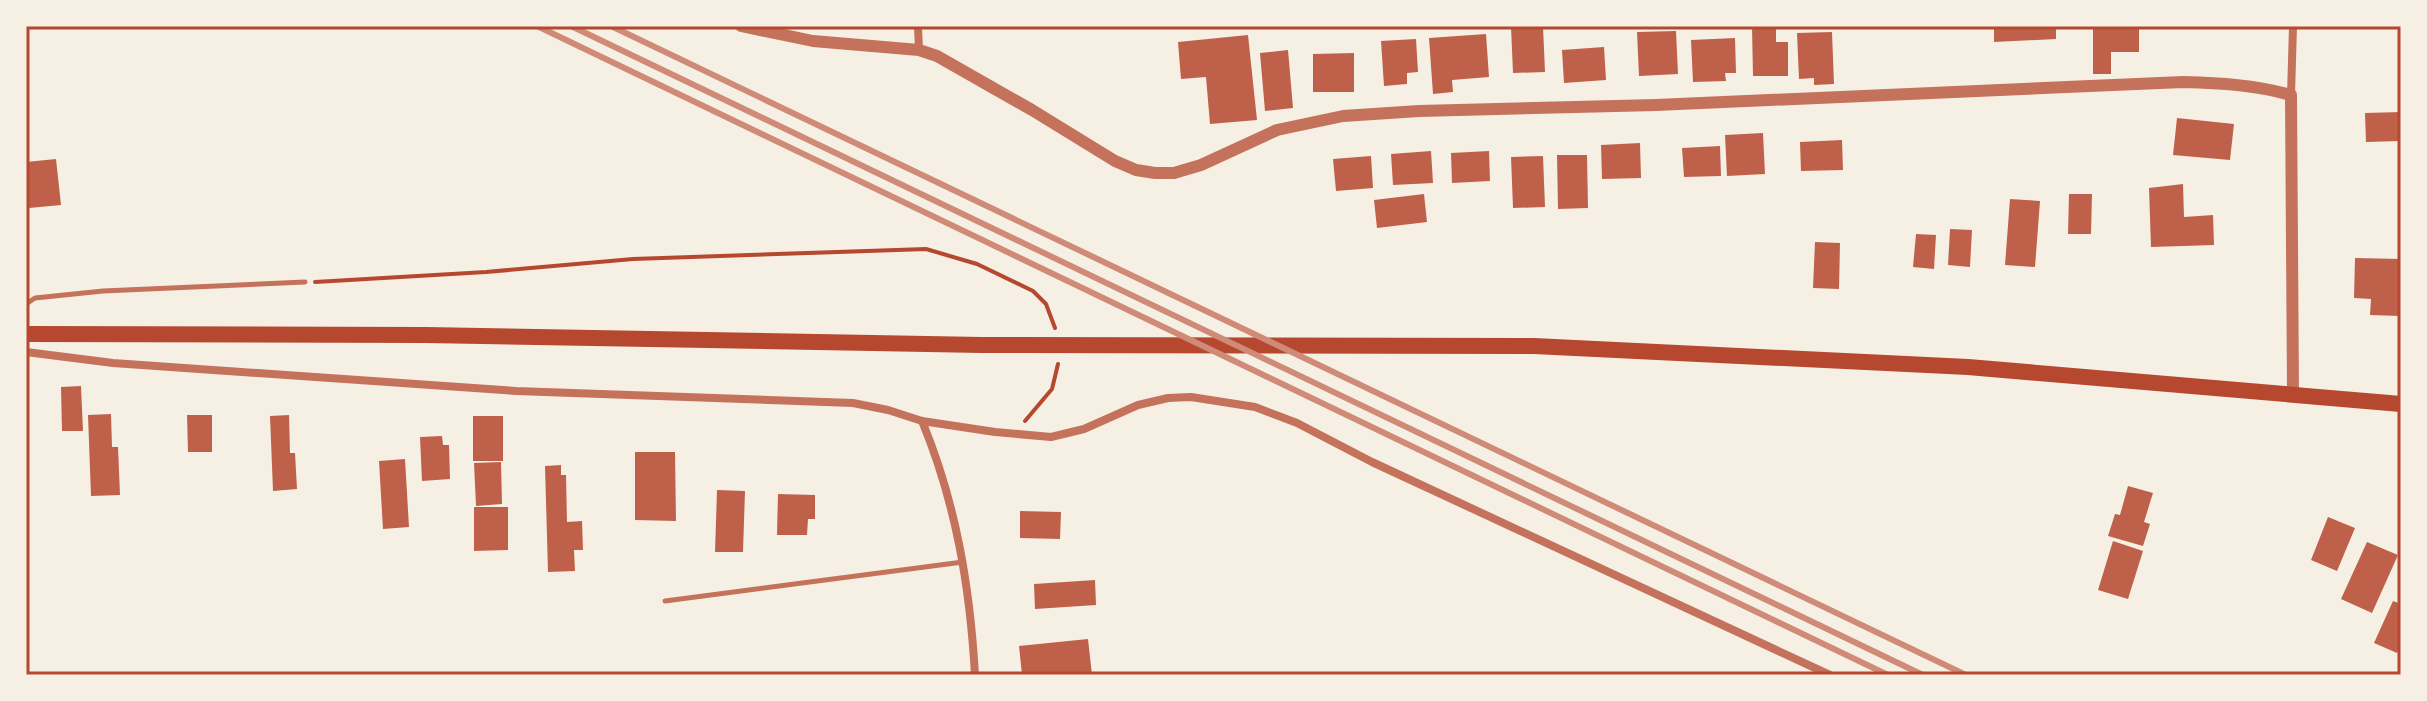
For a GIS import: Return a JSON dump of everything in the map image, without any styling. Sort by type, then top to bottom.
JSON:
[{"type":"main road","points":[[26,334],[426,335],[982,345],[1534,346],[1968,367],[2401,404]]},
{"type":"street","points":[[741,26],[813,41],[919,50],[954,64],[1115,161],[1136,170],[1155,173],[1174,173],[1201,165],[1277,130],[1343,116],[2183,82],[2236,83],[2291,95]]},
{"type":"street","points":[[918,26],[919,50]]},
{"type":"street","points":[[2293,26],[2293,394]]},
{"type":"street","points":[[26,352],[113,363],[516,391],[853,403],[922,421],[1051,437],[1084,429],[1138,405],[1168,398],[1207,398],[1255,407],[1297,423],[1372,462],[1830,675]]},
{"type":"street","points":[[922,421],[939,463],[964,562],[975,675]]},
{"type":"lane","points":[[26,304],[35,298],[103,291],[305,282]]},
{"type":"lane","points":[[665,601],[964,562]]},
{"type":"path","points":[[305,282],[486,272],[633,259],[926,249],[977,264],[1033,291],[1046,304],[1055,324],[1056,336]]},
{"type":"path","points":[[1012,434],[1052,389],[1059,359]]},
{"type":"building","points":[[1543,26],[1545,72],[1513,73],[1511,27]]},
{"type":"building","points":[[1994,26],[2056,26],[2056,39],[1994,42]]},
{"type":"building","points":[[2093,26],[2139,26],[2139,52],[2111,52],[2111,74],[2093,74]]},
{"type":"building","points":[[1752,27],[1776,27],[1776,42],[1788,42],[1788,76],[1753,76]]},
{"type":"building","points":[[1676,31],[1678,74],[1639,76],[1637,32]]},
{"type":"building","points":[[1832,32],[1834,84],[1814,85],[1814,78],[1799,79],[1797,33]]},
{"type":"building","points":[[1486,34],[1489,77],[1452,80],[1453,92],[1433,94],[1429,38]]},
{"type":"building","points":[[1248,35],[1257,120],[1210,124],[1206,77],[1181,79],[1178,42]]},
{"type":"building","points":[[1735,38],[1736,73],[1725,73],[1726,81],[1693,82],[1691,40]]},
{"type":"building","points":[[1416,39],[1418,72],[1407,73],[1407,84],[1384,86],[1381,41]]},
{"type":"building","points":[[1604,47],[1606,80],[1564,83],[1562,50]]},
{"type":"building","points":[[1288,50],[1293,108],[1265,111],[1260,53]]},
{"type":"building","points":[[1354,53],[1354,92],[1313,92],[1313,54]]},
{"type":"building","points":[[2401,112],[2401,141],[2366,142],[2365,113]]},
{"type":"building","points":[[2177,118],[2234,124],[2230,160],[2173,155]]},
{"type":"building","points":[[1763,133],[1765,174],[1727,176],[1725,135]]},
{"type":"building","points":[[1842,140],[1843,170],[1801,171],[1800,142]]},
{"type":"building","points":[[1640,143],[1641,178],[1602,179],[1601,145]]},
{"type":"building","points":[[1720,146],[1721,176],[1684,177],[1682,148]]},
{"type":"building","points":[[1431,151],[1433,183],[1393,185],[1391,154]]},
{"type":"building","points":[[1489,151],[1490,181],[1452,183],[1451,153]]},
{"type":"building","points":[[1557,155],[1587,155],[1588,208],[1558,209]]},
{"type":"building","points":[[1371,156],[1373,188],[1336,191],[1333,159]]},
{"type":"building","points":[[1543,156],[1545,207],[1513,208],[1511,157]]},
{"type":"building","points":[[56,159],[61,205],[29,208],[26,199],[26,162]]},
{"type":"building","points":[[2183,184],[2184,217],[2213,215],[2214,245],[2151,247],[2149,188]]},
{"type":"building","points":[[1424,194],[1427,222],[1377,228],[1374,200]]},
{"type":"building","points":[[2069,194],[2092,194],[2091,234],[2068,234]]},
{"type":"building","points":[[2010,199],[2040,201],[2035,267],[2005,265]]},
{"type":"building","points":[[1950,229],[1972,230],[1970,267],[1948,265]]},
{"type":"building","points":[[1916,234],[1936,235],[1934,269],[1913,267]]},
{"type":"building","points":[[1815,242],[1840,243],[1839,289],[1813,288]]},
{"type":"building","points":[[2355,258],[2401,259],[2400,316],[2370,315],[2371,299],[2354,298]]},
{"type":"building","points":[[81,386],[83,431],[62,431],[61,387]]},
{"type":"building","points":[[111,414],[112,447],[118,447],[120,495],[91,496],[88,415]]},
{"type":"building","points":[[187,415],[212,415],[212,452],[188,452]]},
{"type":"building","points":[[289,415],[290,453],[295,453],[297,489],[273,491],[270,416]]},
{"type":"building","points":[[473,416],[503,416],[503,461],[473,461]]},
{"type":"building","points":[[442,436],[443,445],[449,445],[450,479],[422,481],[420,437]]},
{"type":"building","points":[[635,452],[675,452],[676,521],[635,520]]},
{"type":"building","points":[[405,459],[409,527],[383,529],[379,461]]},
{"type":"building","points":[[501,462],[502,504],[476,506],[474,463]]},
{"type":"building","points":[[561,465],[561,475],[566,475],[567,522],[582,521],[583,550],[574,550],[575,571],[548,572],[545,466]]},
{"type":"building","points":[[2128,486],[2153,493],[2144,522],[2150,524],[2143,546],[2108,536],[2115,514],[2120,515]]},
{"type":"building","points":[[717,490],[745,491],[743,552],[715,552]]},
{"type":"building","points":[[778,494],[815,495],[815,519],[808,519],[807,535],[777,535]]},
{"type":"building","points":[[474,507],[508,507],[508,550],[474,551]]},
{"type":"building","points":[[1020,511],[1061,512],[1060,539],[1020,538]]},
{"type":"building","points":[[2328,517],[2355,528],[2337,571],[2311,560]]},
{"type":"building","points":[[2113,541],[2143,551],[2128,599],[2098,590]]},
{"type":"building","points":[[2367,542],[2398,555],[2372,613],[2341,599]]},
{"type":"building","points":[[1095,580],[1096,605],[1035,609],[1034,584]]},
{"type":"building","points":[[2393,601],[2401,604],[2401,645],[2397,653],[2374,643]]},
{"type":"building","points":[[1088,639],[1092,675],[1022,675],[1019,646]]},
{"type":"railway","points":[[537,26],[1888,675]]},
{"type":"railway","points":[[571,26],[1923,675]]},
{"type":"railway","points":[[611,26],[1966,675]]}]
